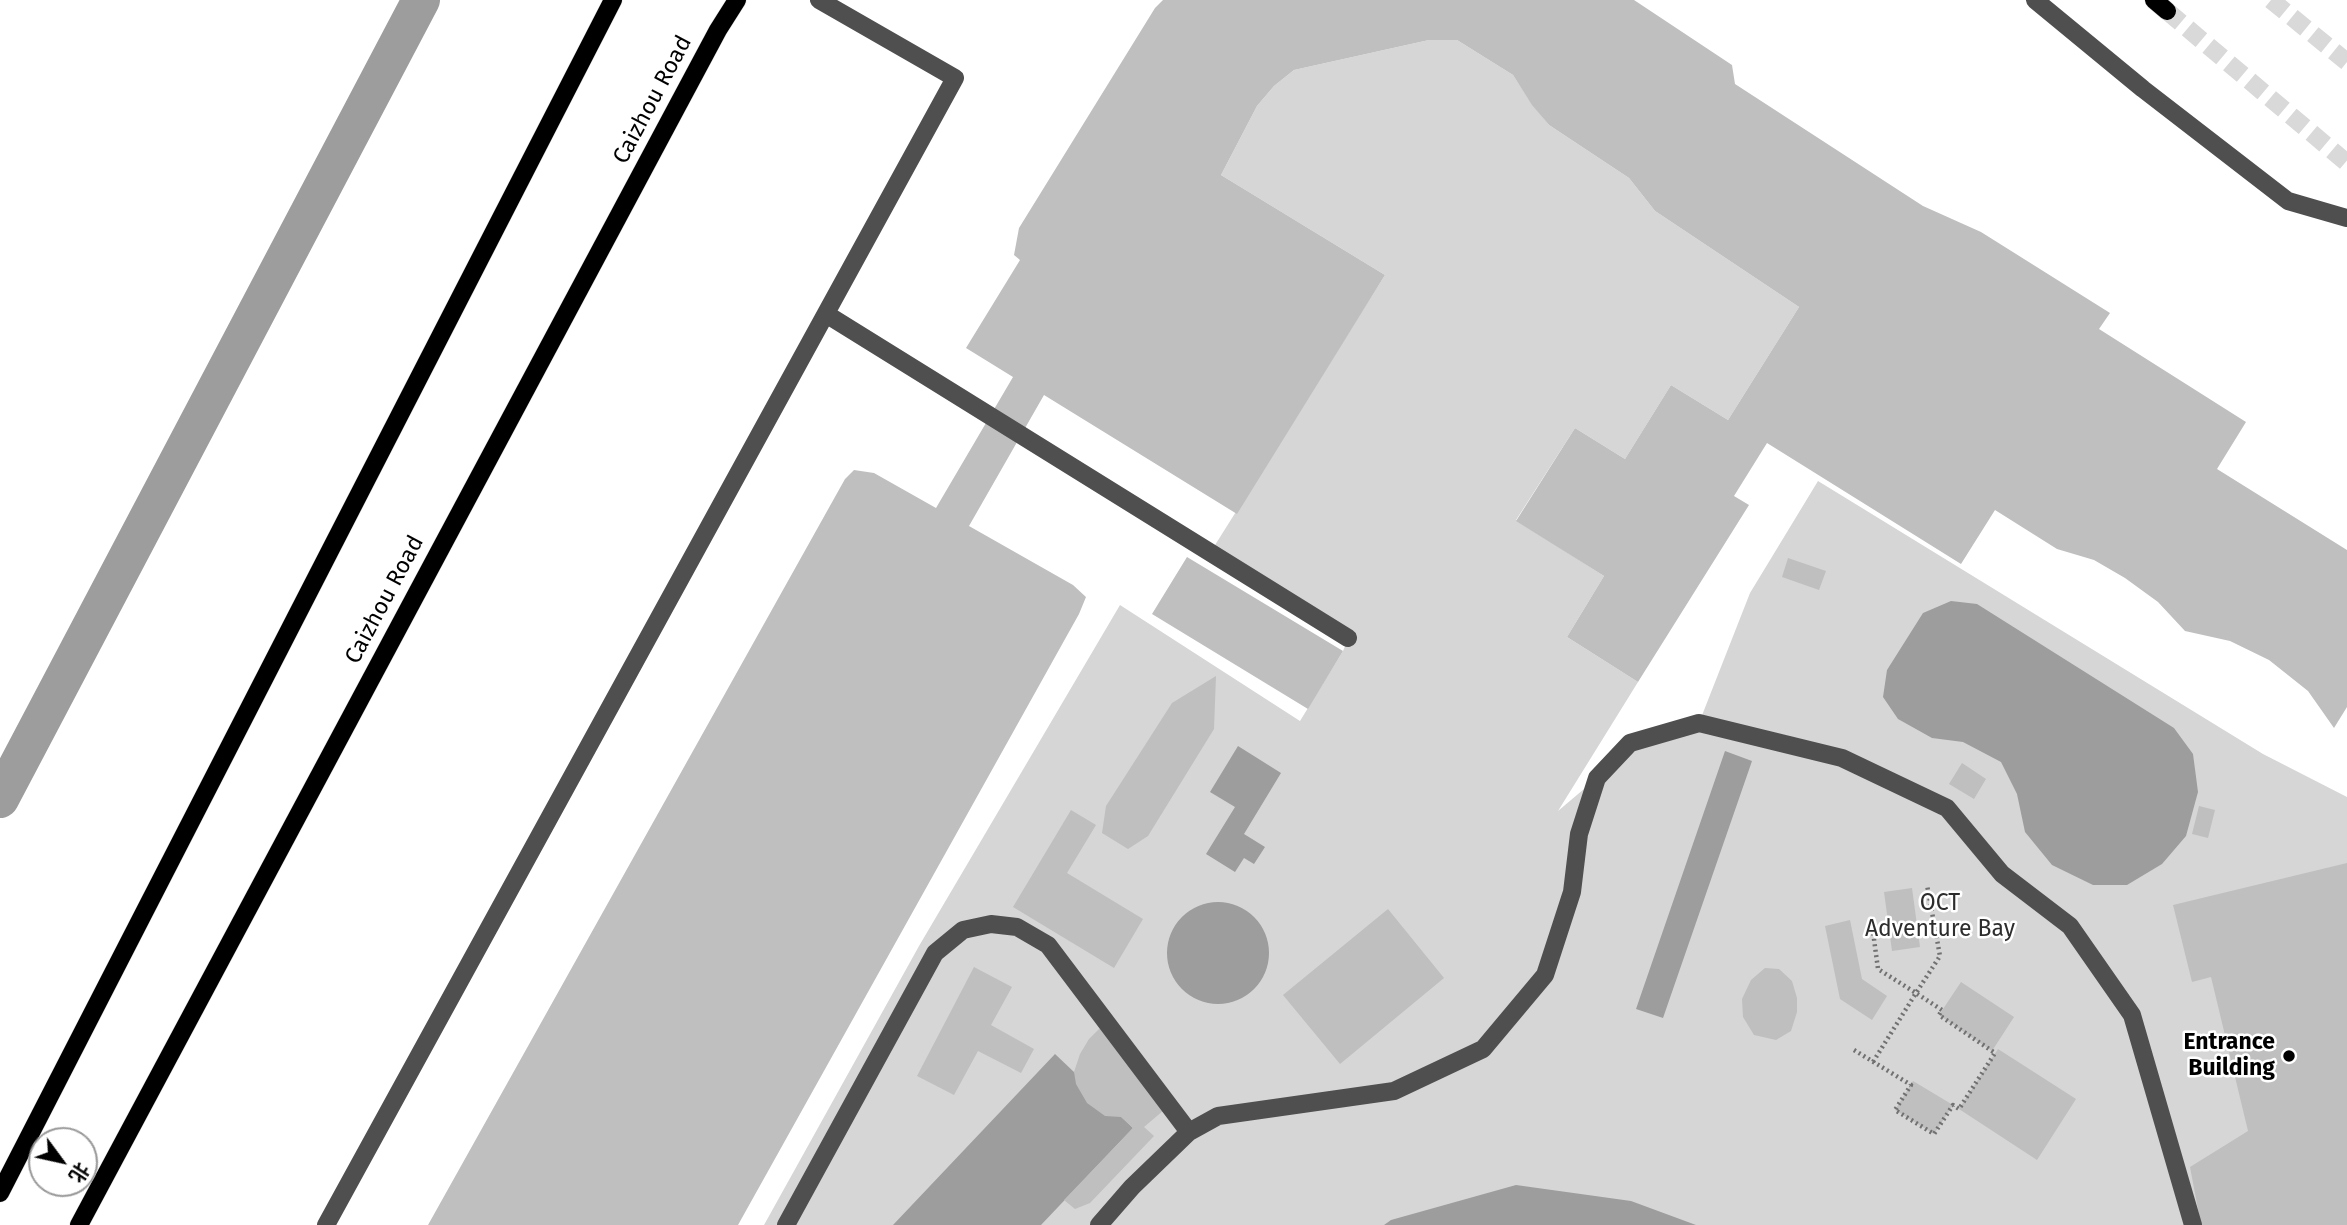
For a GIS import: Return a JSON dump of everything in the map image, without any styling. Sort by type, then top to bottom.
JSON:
[{"type":"main road","points":[[0,1193],[613,0]]},
{"type":"main road","name":"Caizhou Road","points":[[79,1225],[705,55],[737,0]]},
{"type":"street","points":[[326,1225],[955,78],[819,0]]},
{"type":"street","points":[[2035,0],[2143,89],[2288,201],[2347,218]]},
{"type":"street","points":[[826,314],[1348,638]]},
{"type":"street","points":[[1099,1225],[1132,1187],[1189,1132],[1218,1115],[1394,1091],[1483,1049],[1545,975],[1572,892],[1579,834],[1597,778],[1630,743],[1699,723],[1842,758],[1947,808],[2002,874],[2070,926],[2132,1015],[2193,1225]]},
{"type":"street","points":[[786,1225],[935,954],[963,930],[990,924],[1017,927],[1048,945],[1189,1132]]},
{"type":"path","points":[[1872,1062],[1940,956],[1927,885]]},
{"type":"path","points":[[1854,1050],[1911,1085],[1895,1110],[1934,1135],[1953,1105],[1959,1110],[1996,1053],[1939,1015],[1942,1010],[1878,969],[1871,917]]},
{"type":"green space","name":"OCT Adventure Bay","points":[[1429,40],[1457,40],[1513,75],[1549,125],[1629,178],[1655,211],[1799,307],[1728,420],[1671,385],[1625,459],[1575,428],[1516,520],[1604,576],[1567,637],[1638,682],[1558,811],[1597,778],[1630,743],[1699,723],[1750,593],[1818,481],[2263,754],[2347,797],[2347,1225],[764,1225],[919,946],[1120,605],[1300,721],[1343,651],[1348,639],[1210,553],[1385,275],[1221,175],[1257,106],[1274,86],[1294,70]]},
{"type":"shaded area","points":[[1951,601],[1977,604],[2174,728],[2193,754],[2198,792],[2186,836],[2162,864],[2127,885],[2093,885],[2052,865],[2025,832],[2017,794],[2001,762],[1963,742],[1932,738],[1898,719],[1883,697],[1887,670],[1923,613]]},
{"type":"shaded area","points":[[1238,746],[1281,773],[1244,834],[1265,847],[1254,864],[1244,858],[1235,872],[1206,854],[1235,807],[1210,792]]},
{"type":"shaded area","points":[[1725,751],[1752,761],[1663,1018],[1636,1009]]},
{"type":"shaded area","points":[[1218,902],[1238,906],[1254,917],[1265,933],[1269,953],[1265,973],[1254,989],[1238,1000],[1218,1004],[1198,1000],[1182,989],[1171,973],[1167,953],[1171,933],[1182,917],[1198,906]]},
{"type":"shaded area","points":[[1055,1054],[1133,1128],[1041,1225],[893,1225]]},
{"type":"shaded area","points":[[1516,1185],[1631,1201],[1696,1225],[1384,1225],[1391,1220]]},
{"type":"building","points":[[1163,0],[1634,0],[1732,65],[1735,84],[1923,206],[1981,232],[2110,313],[2099,329],[2246,422],[2217,469],[2347,550],[2347,707],[2334,728],[2308,691],[2269,660],[2230,641],[2185,631],[2158,602],[2125,578],[2094,560],[2057,549],[1995,510],[1961,564],[1767,443],[1734,496],[1749,505],[1638,682],[1567,637],[1604,576],[1516,521],[1575,428],[1625,459],[1671,385],[1728,420],[1799,307],[1655,211],[1629,178],[1549,125],[1532,105],[1513,75],[1457,40],[1429,40],[1294,70],[1274,86],[1257,106],[1221,175],[1385,275],[1237,514],[1044,395],[969,526],[1073,585],[1086,597],[1079,614],[738,1225],[428,1225],[845,479],[854,470],[874,473],[936,508],[1013,377],[966,348],[1020,260],[1014,255],[1019,228],[1155,8]]},
{"type":"building","points":[[1187,557],[1343,651],[1308,709],[1152,614]]},
{"type":"building","points":[[1788,558],[1826,571],[1819,590],[1782,577]]},
{"type":"building","points":[[1216,676],[1214,729],[1148,836],[1128,849],[1102,833],[1106,806],[1172,703]]},
{"type":"building","points":[[1962,763],[1986,779],[1974,799],[1949,784]]},
{"type":"building","points":[[2199,806],[2215,810],[2208,838],[2192,834]]},
{"type":"building","points":[[1071,810],[1096,825],[1067,873],[1143,919],[1114,968],[1013,907]]},
{"type":"building","name":"Entrance Building","points":[[2347,863],[2347,1225],[2201,1225],[2190,1167],[2248,1131],[2211,977],[2192,982],[2173,905]]},
{"type":"building","points":[[1912,888],[1920,947],[1892,951],[1884,892]]},
{"type":"building","points":[[1388,909],[1444,978],[1340,1064],[1283,995]]},
{"type":"building","points":[[1850,920],[1862,979],[1887,996],[1872,1020],[1840,999],[1825,926]]},
{"type":"building","points":[[974,967],[1012,987],[991,1025],[1034,1049],[1021,1073],[978,1051],[954,1095],[917,1076]]},
{"type":"building","points":[[1765,968],[1779,969],[1792,981],[1797,998],[1797,1012],[1791,1031],[1776,1040],[1754,1035],[1743,1017],[1742,999],[1751,980]]},
{"type":"building","points":[[1961,982],[2014,1017],[1992,1051],[1939,1015]]},
{"type":"building","points":[[1100,1028],[1164,1110],[1144,1127],[1154,1136],[1090,1203],[1075,1209],[1064,1200],[1133,1128],[1121,1117],[1105,1116],[1087,1103],[1076,1084],[1074,1072],[1080,1054]]},
{"type":"building","points":[[1998,1049],[2076,1099],[2037,1160],[1959,1109]]},
{"type":"building","points":[[1913,1081],[1953,1105],[1934,1134],[1895,1110]]},
{"type":"waterway","points":[[0,799],[421,0]]},
{"type":"tunnel","points":[[2271,0],[2347,62]]},
{"type":"tunnel","points":[[2167,11],[2347,163]]},
{"type":"place","name":"Entrance Building","points":[[2289,1056]]}]
